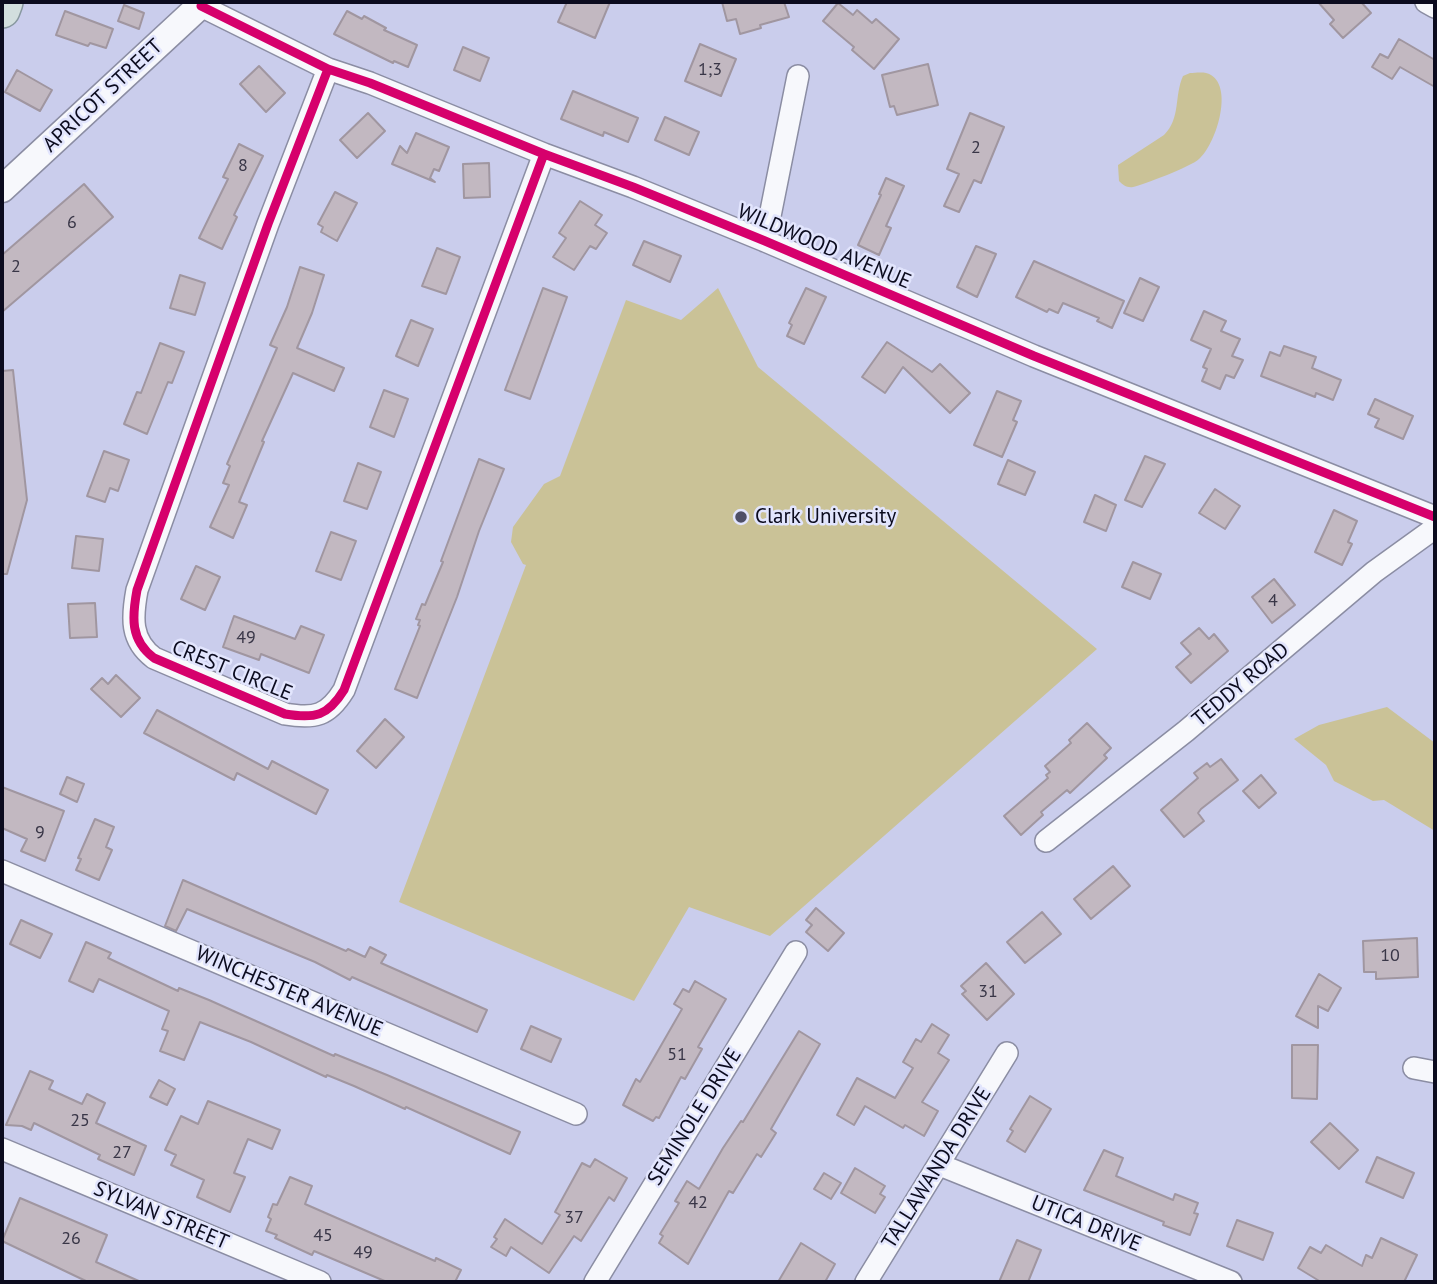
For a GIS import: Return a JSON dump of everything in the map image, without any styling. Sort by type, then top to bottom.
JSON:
[{"type":"highway","points":[[2,10],[5,2]]},
{"type":"street","points":[[1426,2],[1435,7]]},
{"type":"street","name":"WILDWOOD AVENUE","points":[[202,4],[328,69],[370,83],[765,241],[1034,356],[1435,517]]},
{"type":"street","name":"APRICOT STREET","points":[[2,188],[202,4]]},
{"type":"street","name":"CREST CIRCLE","points":[[328,69],[258,250],[142,577],[132,613],[132,624],[137,638],[154,658],[285,713],[302,717],[319,715],[334,706],[344,690],[544,154]]},
{"type":"street","points":[[765,241],[797,76]]},
{"type":"street","points":[[2,166],[9,167],[35,159]]},
{"type":"street","name":"TEDDY ROAD","points":[[1046,841],[1186,731],[1374,572],[1435,528]]},
{"type":"street","name":"WINCHESTER AVENUE","points":[[2,871],[576,1114]]},
{"type":"street","name":"SEMINOLE DRIVE","points":[[595,1282],[796,952]]},
{"type":"street","name":"TALLAWANDA DRIVE","points":[[866,1282],[1007,1052]]},
{"type":"street","name":"SYLVAN STREET","points":[[2,1149],[320,1282]]},
{"type":"street","name":"UTICA DRIVE","points":[[940,1165],[1231,1282]]},
{"type":"shaded area","points":[[1190,73],[1211,75],[1218,82],[1222,104],[1211,142],[1195,162],[1147,183],[1133,187],[1124,185],[1119,181],[1118,165],[1164,135],[1173,121],[1183,76]]},
{"type":"shaded area","name":"Clark University","points":[[718,288],[758,367],[1097,649],[770,936],[689,907],[634,1001],[399,902],[526,565],[511,542],[513,527],[544,484],[560,476],[626,300],[681,320]]},
{"type":"shaded area","points":[[1387,707],[1435,743],[1435,831],[1384,800],[1373,801],[1334,781],[1326,765],[1294,739],[1319,725]]},
{"type":"building","points":[[567,2],[610,2],[595,38],[558,22]]},
{"type":"building","points":[[722,2],[784,2],[789,17],[740,34],[736,19],[727,21]]},
{"type":"building","points":[[1318,2],[1361,2],[1371,13],[1343,38],[1330,24],[1334,20]]},
{"type":"building","points":[[838,3],[853,15],[857,10],[872,23],[876,19],[899,39],[874,69],[852,50],[854,47],[823,21]]},
{"type":"building","points":[[124,5],[144,13],[139,29],[118,21]]},
{"type":"building","points":[[65,11],[113,29],[106,48],[90,43],[88,46],[56,35]]},
{"type":"building","points":[[347,11],[362,19],[364,16],[386,28],[384,30],[417,45],[408,67],[394,61],[393,63],[334,34]]},
{"type":"building","points":[[1399,39],[1435,60],[1435,87],[1400,67],[1392,79],[1372,67],[1380,54],[1388,58]]},
{"type":"building","points":[[700,44],[736,59],[721,96],[685,81]]},
{"type":"building","points":[[463,47],[489,58],[480,81],[454,70]]},
{"type":"building","points":[[928,64],[938,105],[897,115],[894,106],[890,107],[882,75]]},
{"type":"building","points":[[259,66],[285,93],[266,112],[240,84]]},
{"type":"building","points":[[17,70],[52,90],[40,111],[5,92]]},
{"type":"building","points":[[573,91],[638,118],[628,142],[604,132],[603,136],[561,119]]},
{"type":"building","points":[[368,113],[385,131],[357,158],[340,140]]},
{"type":"building","points":[[970,113],[1004,127],[981,183],[974,180],[959,212],[944,206],[959,174],[947,169]]},
{"type":"building","points":[[665,117],[699,132],[689,155],[655,140]]},
{"type":"building","points":[[416,133],[449,147],[439,171],[434,169],[430,178],[435,182],[392,164],[400,146],[407,153]]},
{"type":"building","points":[[239,144],[263,156],[234,215],[237,217],[222,249],[199,238],[228,179],[223,177]]},
{"type":"building","points":[[489,163],[490,197],[464,198],[463,164]]},
{"type":"building","points":[[886,178],[904,186],[886,226],[891,228],[879,255],[858,245]]},
{"type":"building","points":[[84,184],[113,217],[2,312],[2,255]]},
{"type":"building","points":[[335,192],[357,203],[337,241],[321,232],[323,227],[318,224]]},
{"type":"building","points":[[580,201],[602,215],[595,225],[607,233],[596,249],[590,246],[574,270],[553,257],[566,238],[559,233]]},
{"type":"building","points":[[644,241],[681,256],[670,282],[633,265]]},
{"type":"building","points":[[976,246],[996,254],[977,297],[957,287]]},
{"type":"building","points":[[437,248],[460,257],[446,294],[422,286]]},
{"type":"building","points":[[1034,261],[1124,301],[1112,328],[1097,321],[1099,318],[1063,303],[1058,313],[1049,309],[1047,312],[1016,297]]},
{"type":"building","points":[[300,267],[324,275],[297,348],[344,368],[334,391],[293,373],[262,441],[264,442],[239,502],[247,505],[233,538],[210,527],[229,485],[223,483],[230,466],[227,464],[277,348],[270,345],[287,307]]},
{"type":"building","points":[[180,275],[205,283],[195,315],[170,308]]},
{"type":"building","points":[[1140,278],[1159,287],[1143,321],[1124,313]]},
{"type":"building","points":[[543,288],[567,297],[530,399],[505,390]]},
{"type":"building","points":[[806,288],[826,297],[804,344],[787,336],[792,325],[789,323]]},
{"type":"building","points":[[1204,311],[1226,321],[1221,331],[1240,339],[1232,356],[1243,360],[1234,378],[1226,375],[1220,389],[1202,381],[1207,369],[1203,367],[1211,349],[1191,340]]},
{"type":"building","points":[[411,320],[433,329],[418,366],[396,356]]},
{"type":"building","points":[[887,342],[932,372],[940,364],[970,393],[950,413],[903,367],[885,393],[862,377]]},
{"type":"building","points":[[160,343],[184,352],[172,383],[168,382],[147,434],[124,424],[137,392],[141,393]]},
{"type":"building","points":[[1284,346],[1316,357],[1312,368],[1341,380],[1333,400],[1316,393],[1315,397],[1261,376],[1270,352],[1280,356]]},
{"type":"building","points":[[13,370],[27,500],[7,574],[2,574],[2,371]]},
{"type":"building","points":[[384,390],[408,399],[394,437],[370,427]]},
{"type":"building","points":[[997,391],[1021,401],[1013,420],[1017,422],[1002,457],[974,445]]},
{"type":"building","points":[[1375,399],[1413,416],[1403,439],[1375,427],[1379,419],[1368,414]]},
{"type":"building","points":[[104,451],[129,460],[118,491],[110,488],[105,502],[87,496]]},
{"type":"building","points":[[1145,456],[1165,464],[1142,507],[1125,500]]},
{"type":"building","points":[[479,459],[504,469],[417,698],[395,689],[420,626],[420,620],[416,619],[422,604],[425,605],[443,562],[441,561]]},
{"type":"building","points":[[1008,460],[1035,472],[1025,495],[998,484]]},
{"type":"building","points":[[358,463],[381,472],[367,509],[344,501]]},
{"type":"building","points":[[1215,489],[1240,506],[1225,529],[1199,513]]},
{"type":"building","points":[[1095,495],[1116,505],[1106,531],[1084,522]]},
{"type":"building","points":[[1334,510],[1357,521],[1348,542],[1352,544],[1342,565],[1315,552]]},
{"type":"building","points":[[331,532],[356,541],[341,580],[316,571]]},
{"type":"building","points":[[76,536],[103,539],[99,571],[72,568]]},
{"type":"building","points":[[1133,562],[1161,574],[1150,599],[1122,587]]},
{"type":"building","points":[[196,566],[220,577],[205,610],[181,599]]},
{"type":"building","points":[[1274,579],[1295,605],[1272,623],[1252,597]]},
{"type":"building","points":[[95,603],[97,637],[70,638],[68,604]]},
{"type":"building","points":[[234,616],[295,639],[301,626],[324,635],[309,673],[261,654],[259,660],[223,647]]},
{"type":"building","points":[[1199,628],[1209,639],[1214,634],[1228,651],[1191,683],[1176,667],[1191,654],[1181,643]]},
{"type":"building","points":[[116,675],[140,698],[121,717],[91,689],[102,678],[108,684]]},
{"type":"building","points":[[157,710],[268,769],[272,761],[328,790],[316,814],[237,773],[234,780],[144,733]]},
{"type":"building","points":[[385,719],[404,737],[376,768],[357,751]]},
{"type":"building","points":[[1087,723],[1111,748],[1104,755],[1107,758],[1070,793],[1067,790],[1041,812],[1043,815],[1021,835],[1004,816],[1048,778],[1046,775],[1050,772],[1045,766],[1071,743],[1069,740]]},
{"type":"building","points":[[1221,759],[1238,780],[1201,809],[1198,813],[1204,821],[1184,837],[1161,810],[1198,778],[1194,773],[1207,763],[1210,767]]},
{"type":"building","points":[[1261,775],[1276,793],[1259,808],[1243,791]]},
{"type":"building","points":[[67,777],[84,784],[77,802],[60,794]]},
{"type":"building","points":[[2,787],[64,811],[45,861],[21,851],[27,839],[2,828]]},
{"type":"building","points":[[95,819],[114,827],[106,847],[112,850],[99,880],[76,870],[81,859],[78,858]]},
{"type":"building","points":[[1113,866],[1130,886],[1091,919],[1074,899]]},
{"type":"building","points":[[183,880],[346,951],[348,949],[365,957],[370,947],[386,955],[381,963],[487,1010],[477,1032],[187,909],[176,931],[165,926]]},
{"type":"building","points":[[816,908],[844,933],[828,951],[806,932],[812,925],[806,920]]},
{"type":"building","points":[[1042,912],[1061,934],[1025,963],[1007,942]]},
{"type":"building","points":[[21,920],[52,934],[40,958],[10,944]]},
{"type":"building","points":[[1417,938],[1418,977],[1376,979],[1376,972],[1364,972],[1363,941]]},
{"type":"building","points":[[86,942],[111,953],[108,958],[178,991],[179,988],[209,1000],[334,1056],[335,1054],[387,1075],[520,1132],[510,1154],[406,1107],[405,1109],[327,1075],[326,1077],[200,1022],[184,1060],[160,1051],[168,1031],[162,1029],[169,1011],[99,979],[93,992],[69,981]]},
{"type":"building","points":[[986,963],[1014,994],[987,1020],[962,994],[966,991],[961,986]]},
{"type":"building","points":[[1319,974],[1341,988],[1328,1011],[1318,1006],[1318,1028],[1296,1016]]},
{"type":"building","points":[[695,981],[726,999],[698,1047],[702,1049],[685,1079],[681,1077],[659,1118],[656,1117],[653,1121],[623,1105],[636,1079],[640,1082],[682,1009],[674,1004],[683,989],[689,992]]},
{"type":"building","points":[[932,1024],[949,1035],[938,1053],[949,1060],[922,1102],[938,1111],[924,1136],[905,1125],[903,1128],[865,1106],[854,1125],[837,1115],[857,1078],[895,1098],[913,1068],[903,1062],[916,1039],[921,1042]]},
{"type":"building","points":[[531,1026],[561,1039],[551,1062],[521,1049]]},
{"type":"building","points":[[799,1031],[820,1044],[771,1129],[776,1133],[761,1157],[757,1154],[733,1193],[729,1191],[688,1264],[659,1243],[663,1236],[660,1234],[679,1203],[675,1201],[687,1181],[699,1189]]},
{"type":"building","points":[[1292,1045],[1318,1045],[1317,1099],[1292,1098]]},
{"type":"building","points":[[30,1071],[53,1081],[49,1089],[82,1104],[87,1094],[105,1103],[96,1123],[146,1146],[134,1175],[98,1159],[100,1155],[34,1123],[31,1130],[22,1126],[6,1125]]},
{"type":"building","points":[[159,1080],[175,1089],[167,1105],[150,1097]]},
{"type":"building","points":[[1030,1096],[1051,1109],[1025,1152],[1007,1141],[1013,1131],[1010,1129]]},
{"type":"building","points":[[208,1101],[280,1130],[272,1149],[248,1139],[234,1173],[245,1177],[230,1212],[197,1197],[204,1180],[171,1165],[176,1155],[165,1150],[181,1116],[198,1124]]},
{"type":"building","points":[[1330,1123],[1358,1150],[1339,1169],[1311,1142]]},
{"type":"building","points":[[1104,1150],[1123,1158],[1116,1176],[1173,1200],[1175,1194],[1198,1203],[1194,1213],[1198,1214],[1190,1235],[1084,1190]]},
{"type":"building","points":[[1377,1157],[1414,1173],[1403,1198],[1366,1182]]},
{"type":"building","points":[[595,1159],[627,1178],[614,1201],[609,1197],[581,1241],[574,1236],[549,1273],[511,1247],[506,1256],[491,1247],[505,1219],[542,1244],[560,1215],[555,1212],[582,1163],[590,1167]]},
{"type":"building","points":[[855,1168],[885,1186],[880,1194],[885,1197],[875,1213],[841,1193]]},
{"type":"building","points":[[824,1173],[841,1183],[831,1199],[814,1189]]},
{"type":"building","points":[[290,1177],[312,1186],[305,1204],[461,1270],[455,1282],[387,1282],[314,1251],[312,1255],[275,1238],[277,1235],[266,1231],[271,1219],[268,1217],[273,1204],[277,1205]]},
{"type":"building","points":[[20,1198],[107,1235],[96,1262],[141,1282],[88,1282],[2,1241]]},
{"type":"building","points":[[1237,1220],[1273,1233],[1263,1260],[1227,1246]]},
{"type":"building","points":[[1381,1238],[1417,1255],[1404,1282],[1321,1282],[1298,1268],[1310,1247],[1321,1253],[1326,1245],[1362,1266],[1366,1255],[1372,1258]]},
{"type":"building","points":[[1017,1240],[1041,1250],[1028,1282],[999,1282]]},
{"type":"building","points":[[801,1243],[835,1264],[825,1282],[778,1282]]},
{"type":"cycle path","points":[[201,6],[328,69],[633,187],[1034,356],[1435,517]]},
{"type":"cycle path","points":[[328,69],[268,224],[137,590],[134,609],[137,636],[154,658],[285,714],[320,714],[332,705],[344,690],[544,154]]},
{"type":"place","name":"Clark University","points":[[741,517]]}]
